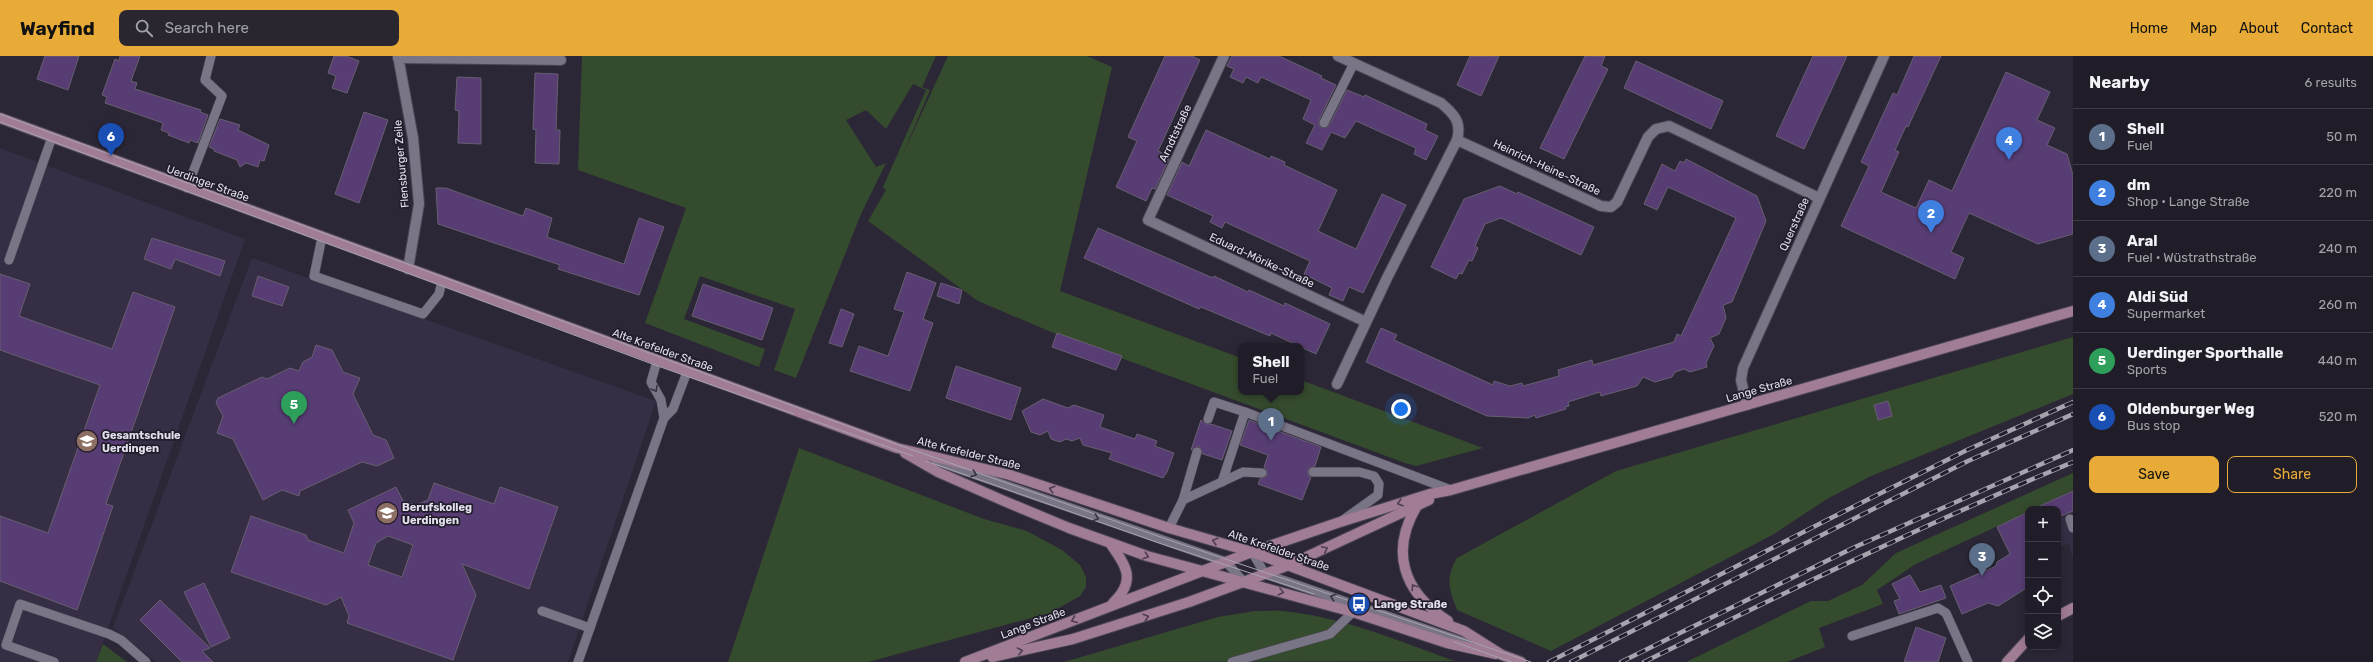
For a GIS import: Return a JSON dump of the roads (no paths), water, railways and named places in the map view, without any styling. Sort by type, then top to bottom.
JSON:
[{"type":"street","name":"Arndtstraße","points":[[1148,220],[1224,56]]},
{"type":"street","points":[[1337,384],[1366,322],[1457,140],[1460,128],[1454,114],[1441,103],[1338,56]]},
{"type":"street","name":"Querstraße","points":[[1747,405],[1741,380],[1743,368],[1884,56]]},
{"type":"street","name":"Flensburger Zeile","points":[[408,269],[419,204],[413,138],[398,57],[561,60]]},
{"type":"street","name":"Uerdinger Straße","points":[[0,118],[408,269]]},
{"type":"street","name":"Heinrich-Heine-Straße","points":[[1457,140],[1602,206],[1611,207],[1617,202],[1648,137],[1656,129],[1669,126],[1819,198]]},
{"type":"street","name":"Eduard-Mörike-Straße","points":[[1148,220],[1366,322]]},
{"type":"street","name":"Alte Krefelder Straße","points":[[408,269],[897,448],[1010,475],[1169,528],[1252,552],[1289,565],[1464,631],[1502,655],[1521,662]]},
{"type":"street","name":"Lange Straße","points":[[965,662],[1252,552],[1340,522],[1430,494],[1451,490],[2073,311]]},
{"type":"street","points":[[897,448],[938,472],[1110,543],[1202,572],[1353,612],[1447,643],[1502,655]]},
{"type":"street","name":"Lange Straße","points":[[968,662],[1073,639],[1168,610],[1289,565],[1451,490]]},
{"type":"street","points":[[1418,504],[1407,523],[1404,541],[1402,559],[1408,577],[1414,590],[1426,602],[1445,619],[1464,631]]},
{"type":"street","points":[[1110,543],[1125,565],[1128,584],[1122,594],[1110,606]]},
{"type":"street","points":[[2061,614],[2073,608]]},
{"type":"street","points":[[2007,662],[2025,642]]},
{"type":"lane","points":[[187,188],[222,96],[205,80],[211,56]]},
{"type":"lane","points":[[1324,123],[1354,63]]},
{"type":"lane","points":[[9,260],[52,138]]},
{"type":"lane","points":[[322,237],[314,276],[423,314],[439,294],[442,281]]},
{"type":"lane","points":[[657,361],[651,382],[661,400],[664,418]]},
{"type":"lane","points":[[578,662],[664,418],[673,409],[687,372]]},
{"type":"lane","points":[[1208,419],[1214,402],[1245,412],[1451,490]]},
{"type":"lane","points":[[1222,482],[1245,412]]},
{"type":"lane","points":[[897,448],[1226,562],[1244,582]]},
{"type":"lane","points":[[1169,528],[1183,500],[1197,452]]},
{"type":"lane","points":[[1313,472],[1360,472],[1394,468]]},
{"type":"lane","points":[[1183,500],[1243,472],[1262,473]]},
{"type":"lane","points":[[1340,522],[1378,495],[1379,484],[1374,476],[1360,472]]},
{"type":"lane","points":[[2070,519],[2073,528]]},
{"type":"lane","points":[[1252,552],[1265,574],[1502,655]]},
{"type":"lane","points":[[54,662],[6,645],[20,604],[109,634],[121,640],[146,662]]},
{"type":"lane","points":[[1852,636],[1938,608],[1946,613],[1968,662]]},
{"type":"lane","points":[[542,611],[590,628]]},
{"type":"lane","points":[[1232,662],[1330,634],[1353,612]]},
{"type":"tram line","points":[[0,114],[899,445],[1166,539],[1531,662]]},
{"type":"tram line","points":[[0,122],[655,365],[794,414]]},
{"type":"tram line","points":[[809,419],[913,456]]},
{"type":"tram line","points":[[926,461],[1165,545],[1314,594]]},
{"type":"tram line","points":[[1454,642],[1512,662]]},
{"type":"railway","points":[[1549,662],[1967,450],[2073,402]]},
{"type":"railway","points":[[1571,662],[1968,461],[2073,414]]},
{"type":"railway","points":[[1621,662],[1855,547],[2073,450]]},
{"type":"railway","points":[[1644,662],[1804,584],[1964,509],[2073,462]]},
{"type":"place","name":"Oldenburger Weg","points":[[111,156]]},
{"type":"place","name":"Aldi Süd","points":[[2009,160]]},
{"type":"place","name":"dm","points":[[1931,233]]},
{"type":"place","name":"Uerdinger Sporthalle","points":[[294,424]]},
{"type":"place","name":"Gesamtschule Uerdingen","points":[[87,441]]},
{"type":"place","name":"Shell","points":[[1271,441]]},
{"type":"place","name":"Berufskolleg Uerdingen","points":[[387,513]]},
{"type":"place","name":"Aral","points":[[1982,576]]},
{"type":"place","name":"Lange Straße","points":[[1359,604]]}]
